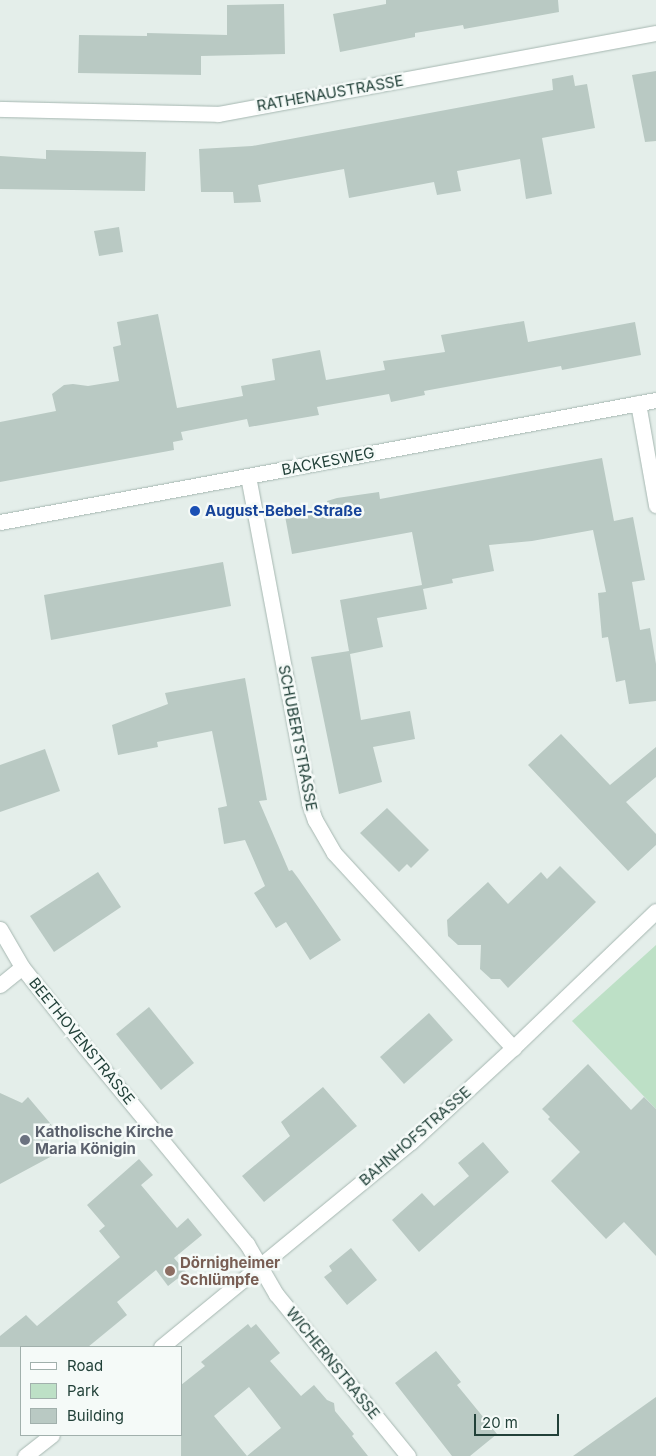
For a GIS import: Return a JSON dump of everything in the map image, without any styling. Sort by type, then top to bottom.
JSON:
[{"type":"street","name":"RATHENAUSTRASSE","points":[[0,110],[218,114],[656,33]]},
{"type":"street","name":"BACKESWEG","points":[[0,522],[656,400]]},
{"type":"street","points":[[638,403],[656,505]]},
{"type":"street","name":"SCHUBERTSTRASSE","points":[[248,476],[310,803],[315,820],[334,853],[513,1048]]},
{"type":"street","name":"BAHNHOFSTRASSE","points":[[162,1346],[260,1268],[411,1142],[513,1048],[656,911]]},
{"type":"street","name":"BEETHOVENSTRASSE","points":[[0,930],[22,967],[85,1047],[247,1244],[260,1268]]},
{"type":"street","points":[[0,984],[22,967]]},
{"type":"street","name":"WICHERNSTRASSE","points":[[260,1268],[276,1294],[408,1456]]},
{"type":"street","points":[[25,1456],[51,1436]]},
{"type":"green space","points":[[656,945],[656,1109],[572,1021]]},
{"type":"building","points":[[386,0],[558,0],[559,12],[464,29],[463,25],[415,33],[415,37],[340,52],[333,14],[386,4]]},
{"type":"building","points":[[284,4],[285,54],[201,56],[201,75],[78,73],[79,35],[147,36],[147,33],[227,35],[227,5]]},
{"type":"building","points":[[656,71],[656,141],[645,142],[632,75]]},
{"type":"building","points":[[573,75],[575,86],[587,84],[595,128],[542,138],[552,194],[526,199],[520,159],[457,171],[461,191],[437,195],[434,182],[349,198],[344,169],[258,185],[261,202],[234,203],[233,192],[201,192],[199,149],[252,146],[553,90],[552,79]]},
{"type":"building","points":[[46,150],[146,152],[145,191],[0,189],[0,156],[46,159]]},
{"type":"building","points":[[119,227],[123,252],[99,256],[94,231]]},
{"type":"building","points":[[158,314],[177,408],[243,396],[241,386],[275,380],[272,359],[320,350],[326,380],[385,370],[383,361],[445,352],[441,335],[524,321],[528,342],[635,322],[641,355],[562,370],[561,366],[424,391],[425,395],[391,402],[389,394],[317,407],[319,415],[249,427],[247,419],[181,432],[183,440],[173,442],[174,450],[0,482],[0,422],[56,411],[52,394],[64,385],[88,386],[119,381],[113,347],[121,345],[117,322]]},
{"type":"building","points":[[602,458],[614,521],[633,517],[645,580],[632,582],[640,630],[650,628],[656,664],[656,701],[629,704],[625,680],[616,682],[608,637],[602,638],[598,593],[606,592],[593,530],[532,541],[489,545],[494,571],[452,579],[453,583],[423,589],[427,609],[377,618],[383,647],[350,654],[361,720],[410,711],[415,739],[373,747],[382,782],[339,794],[311,657],[349,651],[340,600],[422,585],[412,532],[292,554],[285,516],[329,508],[327,501],[337,498],[379,492],[380,499]]},
{"type":"building","points":[[223,562],[231,606],[51,640],[44,595]]},
{"type":"building","points":[[245,678],[267,800],[259,801],[289,871],[292,870],[341,940],[310,960],[286,922],[276,928],[254,893],[265,886],[245,840],[224,844],[218,808],[227,806],[212,731],[157,742],[158,747],[118,755],[112,725],[168,704],[165,693]]},
{"type":"building","points":[[561,734],[610,785],[656,747],[656,777],[626,802],[656,834],[656,845],[628,871],[528,765]]},
{"type":"building","points":[[45,749],[60,791],[0,812],[0,765]]},
{"type":"building","points":[[387,808],[429,850],[411,868],[407,864],[399,872],[360,833]]},
{"type":"building","points":[[560,866],[596,902],[508,988],[500,979],[491,979],[480,969],[481,945],[458,945],[448,936],[447,920],[488,882],[508,904],[541,872],[547,879]]},
{"type":"building","points":[[98,872],[121,907],[54,952],[30,916]]},
{"type":"building","points":[[149,1007],[194,1063],[161,1090],[116,1034]]},
{"type":"building","points":[[429,1013],[453,1040],[404,1084],[380,1057]]},
{"type":"building","points":[[588,1064],[631,1110],[644,1097],[656,1109],[656,1256],[624,1222],[606,1239],[551,1181],[580,1152],[548,1119],[550,1117],[542,1109]]},
{"type":"building","points":[[323,1087],[357,1126],[264,1202],[242,1176],[290,1136],[281,1122]]},
{"type":"building","name":"Katholische Kirche Maria Königin","points":[[0,1093],[22,1103],[28,1097],[55,1129],[48,1134],[52,1156],[0,1184]]},
{"type":"building","points":[[483,1142],[509,1172],[419,1252],[392,1220],[422,1193],[434,1206],[469,1176],[458,1163]]},
{"type":"building","points":[[139,1159],[153,1175],[141,1185],[177,1228],[188,1218],[202,1235],[174,1258],[186,1272],[168,1286],[156,1270],[117,1302],[127,1315],[89,1346],[0,1347],[0,1336],[26,1315],[37,1326],[120,1257],[99,1231],[105,1226],[87,1205]]},
{"type":"building","points":[[351,1248],[377,1280],[347,1305],[324,1277],[332,1271],[329,1266]]},
{"type":"building","points":[[248,1324],[251,1328],[256,1324],[280,1353],[270,1361],[301,1396],[314,1385],[327,1400],[334,1403],[335,1411],[354,1434],[352,1436],[368,1456],[247,1456],[181,1456],[182,1384],[205,1366],[201,1362]],"holes":[[[249,1387],[281,1428],[247,1456],[214,1416]]]},
{"type":"building","points":[[436,1351],[461,1382],[457,1385],[497,1434],[470,1456],[452,1456],[395,1383]]},
{"type":"building","points":[[656,1397],[656,1456],[573,1456]]},
{"type":"place","name":"August-Bebel-Straße","points":[[195,511]]},
{"type":"place","name":"Katholische Kirche Maria Königin","points":[[25,1140]]},
{"type":"place","name":"Dörnigheimer Schlümpfe","points":[[170,1271]]}]
